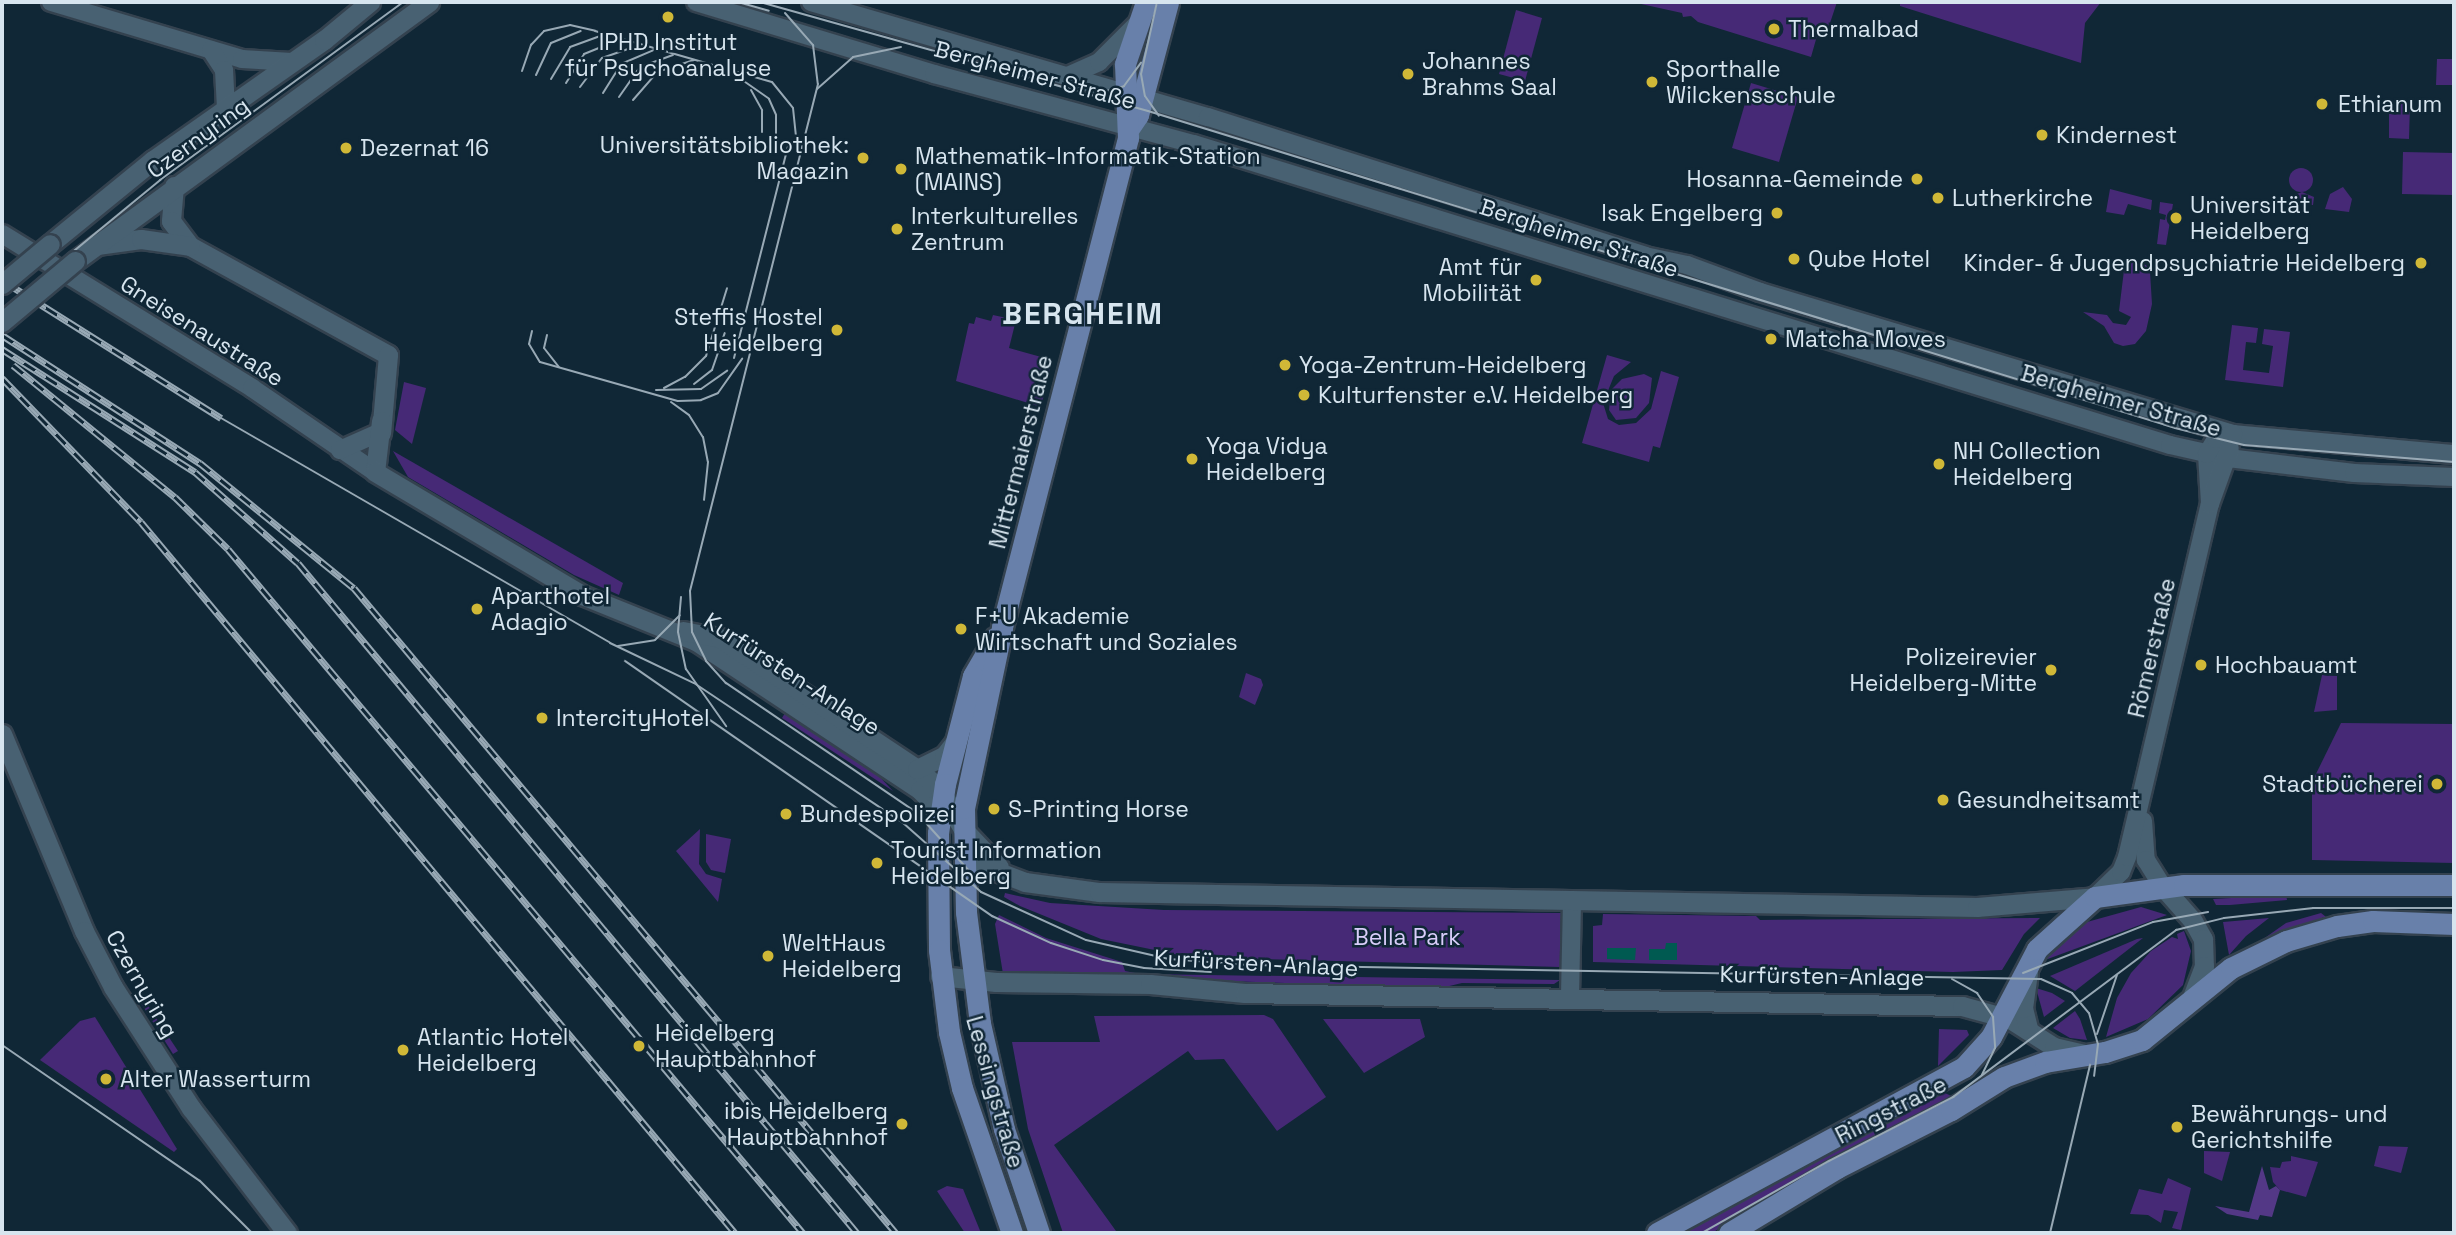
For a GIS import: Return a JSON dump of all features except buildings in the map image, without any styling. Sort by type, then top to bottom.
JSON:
[{"type":"main road","name":"Czernyring","points":[[2,284],[128,181],[370,2]]},
{"type":"main road","name":"Czernyring","points":[[2,322],[75,261],[174,186],[429,2]]},
{"type":"main road","name":"Mittermaierstraße","points":[[1133,95],[1125,61],[1146,2]]},
{"type":"main road","name":"Mittermaierstraße","points":[[963,829],[966,795],[1002,627],[1130,127],[1133,95],[1168,2]]},
{"type":"main road","points":[[174,186],[171,221],[190,246]]},
{"type":"main road","points":[[96,245],[141,239],[190,246],[388,355],[375,472]]},
{"type":"main road","points":[[380,427],[385,460],[402,489]]},
{"type":"main road","name":"Kurfürsten-Anlage","points":[[375,472],[582,595],[675,631],[920,790],[934,805],[939,819]]},
{"type":"main road","name":"Mittermaierstraße","points":[[943,793],[973,676],[1002,627]]},
{"type":"main road","name":"Kurfürsten-Anlage","points":[[675,631],[720,638],[917,769],[943,793],[963,829],[1008,875]]},
{"type":"main road","name":"Czernyring","points":[[2,734],[83,931],[113,987],[191,1108],[287,1233]]},
{"type":"main road","points":[[917,769],[944,756],[954,743]]},
{"type":"main road","name":"Lessingstraße","points":[[943,793],[937,863],[940,976],[968,1107],[1010,1229]]},
{"type":"main road","name":"Lessingstraße","points":[[963,829],[972,980],[1002,1122],[1039,1233]]},
{"type":"main road","points":[[937,863],[965,878],[1008,875],[1038,885],[1099,891],[1572,903],[1978,907],[2095,897],[2163,887],[2454,885]]},
{"type":"main road","points":[[2163,887],[2193,921],[2203,939],[2204,966],[2192,1000]]},
{"type":"main road","points":[[2095,897],[2046,937],[2029,964],[2023,1008],[2028,1028],[2054,1047],[2085,1055],[2142,1040],[2231,968],[2312,932],[2374,921],[2454,924]]},
{"type":"main road","name":"Ringstraße","points":[[1657,1233],[1959,1070],[1999,1023],[2029,964]]},
{"type":"main road","name":"Kurfürsten-Anlage","points":[[940,976],[972,980],[1150,984],[1245,993],[1570,996],[1962,1006],[1999,1023],[2028,1028]]},
{"type":"main road","name":"Ringstraße","points":[[1729,1233],[1837,1168],[1951,1110],[2004,1077],[2045,1062],[2085,1055]]},
{"type":"main road","points":[[968,1107],[1002,1122]]},
{"type":"main road","points":[[1027,1198],[1048,1233]]},
{"type":"street","points":[[51,2],[267,64],[292,62]]},
{"type":"street","name":"Bergheimer Straße","points":[[696,2],[1130,127],[2207,454],[2354,473],[2454,477]]},
{"type":"street","name":"Bergheimer Straße","points":[[811,2],[1069,75],[2232,434],[2454,454]]},
{"type":"street","name":"Bergheimer Straße","points":[[1069,75],[1099,62],[1138,23]]},
{"type":"street","points":[[211,50],[224,70],[226,106]]},
{"type":"street","name":"Gneisenaustraße","points":[[2,234],[252,388],[375,472]]},
{"type":"street","points":[[340,450],[380,427]]},
{"type":"street","points":[[2207,454],[2216,439],[2232,434]]},
{"type":"street","name":"Römerstraße","points":[[2095,897],[2121,872],[2143,803],[2210,504],[2228,458],[2232,434]]},
{"type":"street","name":"Römerstraße","points":[[2207,454],[2210,504]]},
{"type":"street","name":"Römerstraße","points":[[2143,803],[2144,851],[2163,887]]},
{"type":"street","points":[[1570,996],[1572,903]]},
{"type":"green space","name":"Thermalbad","points":[[1632,2],[1837,2],[1825,38],[1817,36],[1811,57],[1698,22],[1691,16],[1683,17],[1682,13]]},
{"type":"green space","points":[[1900,2],[2101,2],[2085,23],[2081,63],[1900,6]]},
{"type":"green space","points":[[1516,10],[1542,18],[1525,81],[1499,74]]},
{"type":"green space","points":[[2437,59],[2454,59],[2454,85],[2436,85]]},
{"type":"green space","points":[[1751,83],[1798,97],[1779,162],[1732,148]]},
{"type":"green space","points":[[2389,104],[2410,104],[2409,139],[2389,138]]},
{"type":"green space","points":[[2403,152],[2454,153],[2454,195],[2402,194]]},
{"type":"green space","points":[[2301,168],[2312,175],[2313,180],[2306,191],[2301,192],[2290,185],[2289,180],[2296,169]]},
{"type":"green space","points":[[2343,187],[2352,199],[2349,212],[2325,209],[2330,194]]},
{"type":"green space","points":[[2110,189],[2152,200],[2151,210],[2128,204],[2124,215],[2106,212]]},
{"type":"green space","points":[[2302,192],[2314,197],[2313,205],[2289,205],[2289,197]]},
{"type":"green space","points":[[2160,202],[2173,204],[2166,245],[2157,244],[2160,219],[2165,220],[2166,215],[2159,213]]},
{"type":"green space","points":[[2125,262],[2146,265],[2150,272],[2152,304],[2146,331],[2135,344],[2123,346],[2114,343],[2104,326],[2083,312],[2107,315],[2113,323],[2126,325],[2131,317],[2119,311]]},
{"type":"green space","points":[[993,315],[1016,320],[1009,348],[1052,360],[1041,407],[956,381],[969,323],[974,324],[976,317],[991,321]]},
{"type":"green space","points":[[2232,325],[2258,328],[2256,343],[2246,342],[2243,370],[2269,373],[2273,346],[2262,344],[2264,329],[2290,332],[2283,387],[2225,380]]},
{"type":"green space","points":[[1607,355],[1631,362],[1614,376],[1603,403],[1608,419],[1619,425],[1636,423],[1651,409],[1661,371],[1679,377],[1660,448],[1653,446],[1649,462],[1582,443]]},
{"type":"green space","points":[[1644,374],[1652,378],[1649,403],[1636,418],[1616,420],[1609,410],[1611,390],[1622,379]]},
{"type":"green space","points":[[404,382],[426,388],[412,444],[395,430]]},
{"type":"green space","points":[[393,451],[623,583],[619,595],[574,575],[408,477]]},
{"type":"green space","points":[[1246,673],[1261,679],[1263,685],[1255,705],[1239,697]]},
{"type":"green space","points":[[2322,675],[2337,676],[2337,710],[2314,712]]},
{"type":"green space","points":[[785,713],[877,774],[893,791],[782,718]]},
{"type":"green space","points":[[2341,723],[2454,724],[2454,863],[2312,860],[2312,782]]},
{"type":"green space","points":[[700,829],[699,864],[706,874],[722,879],[718,902],[676,851]]},
{"type":"green space","points":[[706,834],[731,839],[725,873],[711,870],[706,862]]},
{"type":"green space","name":"Bella Park","points":[[1005,893],[1050,903],[1164,910],[1561,913],[1560,967],[1189,957],[1101,939],[1020,906],[1004,897]]},
{"type":"green space","points":[[2286,895],[2287,900],[2230,905],[2216,905],[2213,899]]},
{"type":"green space","points":[[2141,907],[2167,915],[2045,960],[2087,922]]},
{"type":"green space","points":[[2321,913],[2330,920],[2323,917],[2319,923],[2259,942],[2286,923]]},
{"type":"green space","points":[[1603,914],[1756,916],[1760,920],[2040,918],[2024,934],[2002,970],[1953,972],[1593,962],[1593,926],[1602,925]]},
{"type":"green space","points":[[999,915],[1046,938],[1122,962],[1125,971],[1140,974],[1560,980],[1554,984],[1462,983],[1441,988],[1003,974],[995,924]]},
{"type":"green space","points":[[2269,918],[2246,936],[2229,955],[2223,922]]},
{"type":"green space","points":[[2184,931],[2191,951],[2183,985],[2148,1019],[2106,1037],[2117,998],[2131,973],[2151,951],[2172,937],[2178,939],[2177,934]]},
{"type":"green space","points":[[2143,938],[2075,991],[2050,976],[2137,939]]},
{"type":"green space","points":[[2036,988],[2052,993],[2065,1001],[2044,1017]]},
{"type":"green space","points":[[143,998],[178,1051],[173,1054],[139,1000]]},
{"type":"green space","points":[[2075,1011],[2087,1040],[2070,1038],[2053,1028]]},
{"type":"green space","points":[[1264,1015],[1273,1019],[1326,1097],[1277,1131],[1224,1059],[1195,1060],[1188,1051],[1054,1145],[1116,1231],[1063,1233],[1028,1129],[1012,1042],[1100,1042],[1094,1016]]},
{"type":"green space","points":[[95,1017],[177,1149],[174,1152],[40,1060],[80,1021]]},
{"type":"green space","points":[[1323,1019],[1420,1019],[1425,1037],[1364,1073]]},
{"type":"green space","points":[[1939,1029],[1967,1030],[1969,1035],[1938,1066]]},
{"type":"green space","points":[[1938,1090],[1956,1098],[1794,1182],[1712,1233],[1678,1233]]},
{"type":"green space","points":[[2379,1146],[2408,1147],[2401,1173],[2374,1166]]},
{"type":"green space","points":[[2204,1151],[2230,1152],[2222,1181],[2204,1173]]},
{"type":"green space","points":[[2291,1156],[2318,1162],[2306,1197],[2280,1190],[2273,1182],[2270,1167],[2280,1168],[2282,1162],[2291,1161]]},
{"type":"green space","points":[[2168,1178],[2191,1188],[2181,1230],[2172,1228],[2178,1212],[2164,1210],[2161,1223],[2148,1215],[2130,1214],[2139,1189],[2162,1194]]},
{"type":"green space","points":[[947,1186],[963,1189],[981,1233],[965,1233],[937,1191]]},
{"type":"shaded area","points":[[1666,943],[1677,943],[1677,960],[1649,960],[1649,949],[1665,949]]},
{"type":"shaded area","points":[[1607,948],[1636,948],[1635,960],[1607,959]]},
{"type":"shaded area","points":[[2262,1166],[2269,1190],[2276,1186],[2280,1190],[2272,1217],[2260,1215],[2258,1220],[2227,1214],[2215,1206],[2249,1212]]},
{"type":"tram line","points":[[2,310],[160,180],[403,2]]},
{"type":"tram line","points":[[738,2],[769,11]]},
{"type":"tram line","points":[[760,2],[1148,111],[2175,428],[2244,445],[2454,462]]},
{"type":"tram line","points":[[1157,2],[1141,74],[1145,96],[1159,116]]},
{"type":"tram line","points":[[785,13],[813,45],[818,84],[690,591],[692,632],[706,661],[726,683],[917,813],[981,884]]},
{"type":"tram line","points":[[522,71],[531,45],[544,31],[570,25],[595,31],[772,82],[793,108],[797,146]]},
{"type":"tram line","points":[[536,75],[551,43],[581,31]]},
{"type":"tram line","points":[[551,79],[570,47],[603,35]]},
{"type":"tram line","points":[[566,83],[584,54],[619,40]]},
{"type":"tram line","points":[[580,87],[602,58],[639,45]]},
{"type":"tram line","points":[[817,89],[853,57],[901,47]]},
{"type":"tram line","points":[[603,93],[621,64],[654,50]]},
{"type":"tram line","points":[[619,97],[640,67],[673,55]]},
{"type":"tram line","points":[[633,100],[657,72],[694,60]]},
{"type":"tram line","points":[[1095,94],[1124,86],[1141,63]]},
{"type":"tram line","points":[[738,77],[769,99],[776,115],[776,136]]},
{"type":"tram line","points":[[751,90],[762,110],[762,132]]},
{"type":"tram line","points":[[734,358],[789,142]]},
{"type":"tram line","points":[[664,388],[685,377],[706,356],[727,288]]},
{"type":"tram line","points":[[532,331],[529,344],[540,362],[678,401],[701,400],[718,393],[742,359]]},
{"type":"tram line","points":[[694,384],[712,370],[725,333]]},
{"type":"tram line","points":[[547,335],[544,348],[559,367]]},
{"type":"tram line","points":[[656,390],[701,389],[727,371]]},
{"type":"tram line","points":[[671,402],[689,415],[703,437],[708,462],[704,500]]},
{"type":"tram line","points":[[221,418],[610,643],[694,683],[903,823],[981,892],[1086,940],[1169,959],[1249,965],[2041,979],[2072,993],[2089,1013],[2098,1044],[2094,1076]]},
{"type":"tram line","points":[[681,597],[678,632],[686,669],[726,726]]},
{"type":"tram line","points":[[618,646],[655,640],[680,615]]},
{"type":"tram line","points":[[625,661],[992,916],[1051,943],[1103,960],[1144,968],[1211,972]]},
{"type":"tram line","points":[[1702,1233],[1829,1161],[1953,1097],[2176,930],[2224,918],[2313,908],[2454,908]]},
{"type":"tram line","points":[[2023,973],[2153,922],[2208,912]]},
{"type":"tram line","points":[[2097,1034],[2117,975]]},
{"type":"tram line","points":[[1952,979],[1977,993],[1993,1017],[1995,1048],[1982,1075]]},
{"type":"tram line","points":[[2,1045],[200,1181],[252,1233]]},
{"type":"tram line","points":[[2050,1233],[2090,1065]]},
{"type":"railway","points":[[2,280],[221,418]]},
{"type":"railway","points":[[2,335],[200,463],[354,588],[896,1233]]},
{"type":"railway","points":[[2,349],[195,472],[298,563],[857,1233]]},
{"type":"railway","points":[[13,365],[175,497],[228,549],[803,1233]]},
{"type":"railway","points":[[2,378],[141,522],[735,1233]]},
{"type":"place","name":"IPHD Institut für Psychoanalyse","points":[[668,17]]},
{"type":"place","name":"Thermalbad","points":[[1774,29]]},
{"type":"place","name":"Johannes Brahms Saal","points":[[1408,74]]},
{"type":"place","name":"Sporthalle Wilckensschule","points":[[1652,82]]},
{"type":"place","name":"Ethianum","points":[[2322,104]]},
{"type":"place","name":"Kindernest","points":[[2042,135]]},
{"type":"place","name":"Dezernat 16","points":[[346,148]]},
{"type":"place","name":"Universitätsbibliothek: Magazin","points":[[863,158]]},
{"type":"place","name":"Mathematik-Informatik-Station (MAINS)","points":[[901,169]]},
{"type":"place","name":"Hosanna-Gemeinde","points":[[1917,179]]},
{"type":"place","name":"Lutherkirche","points":[[1938,198]]},
{"type":"place","name":"Isak Engelberg","points":[[1777,213]]},
{"type":"place","name":"Universität Heidelberg","points":[[2176,218]]},
{"type":"place","name":"Interkulturelles Zentrum","points":[[897,229]]},
{"type":"place","name":"Qube Hotel","points":[[1794,259]]},
{"type":"place","name":"Kinder- & Jugendpsychiatrie Heidelberg","points":[[2421,263]]},
{"type":"place","name":"Amt für Mobilität","points":[[1536,280]]},
{"type":"place","name":"Steffis Hostel Heidelberg","points":[[837,330]]},
{"type":"place","name":"Matcha Moves","points":[[1771,339]]},
{"type":"place","name":"Yoga-Zentrum-Heidelberg","points":[[1285,365]]},
{"type":"place","name":"Kulturfenster e.V. Heidelberg","points":[[1304,395]]},
{"type":"place","name":"Yoga Vidya Heidelberg","points":[[1192,459]]},
{"type":"place","name":"NH Collection Heidelberg","points":[[1939,464]]},
{"type":"place","name":"Aparthotel Adagio","points":[[477,609]]},
{"type":"place","name":"F+U Akademie Wirtschaft und Soziales","points":[[961,629]]},
{"type":"place","name":"Hochbauamt","points":[[2201,665]]},
{"type":"place","name":"Polizeirevier Heidelberg-Mitte","points":[[2051,670]]},
{"type":"place","name":"IntercityHotel","points":[[542,718]]},
{"type":"place","name":"Stadtbücherei","points":[[2437,784]]},
{"type":"place","name":"Gesundheitsamt","points":[[1943,800]]},
{"type":"place","name":"S-Printing Horse","points":[[994,809]]},
{"type":"place","name":"Bundespolizei","points":[[786,814]]},
{"type":"place","name":"Tourist Information Heidelberg","points":[[877,863]]},
{"type":"place","name":"WeltHaus Heidelberg","points":[[768,956]]},
{"type":"place","name":"Heidelberg Hauptbahnhof","points":[[639,1046]]},
{"type":"place","name":"Atlantic Hotel Heidelberg","points":[[403,1050]]},
{"type":"place","name":"Alter Wasserturm","points":[[106,1079]]},
{"type":"place","name":"ibis Heidelberg Hauptbahnhof","points":[[902,1124]]},
{"type":"place","name":"Bewährungs- und Gerichtshilfe","points":[[2177,1127]]},
{"type":"district","name":"BERGHEIM","points":[[1083,314]]}]
